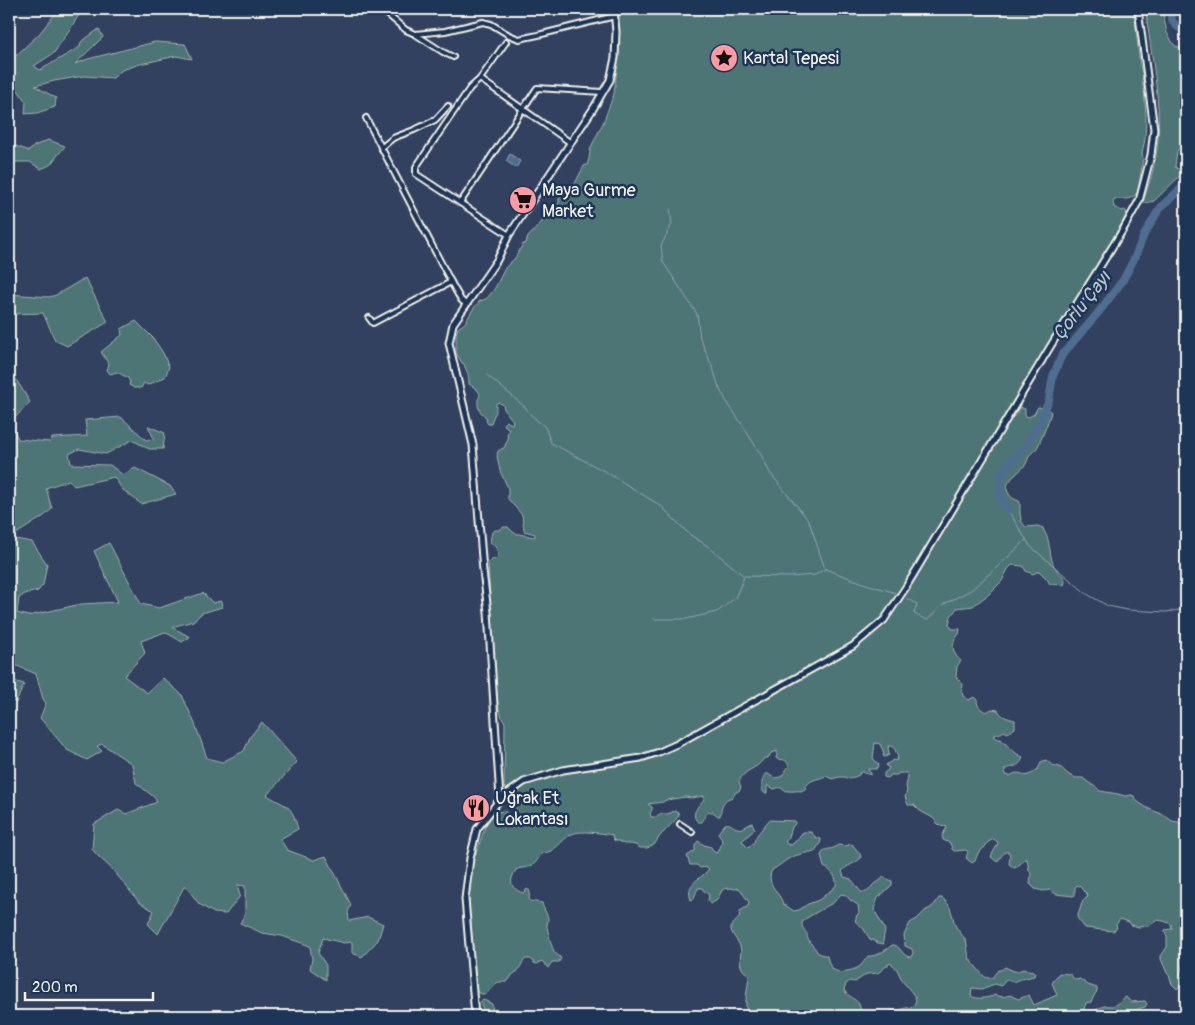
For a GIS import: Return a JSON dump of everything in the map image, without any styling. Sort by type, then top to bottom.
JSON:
[{"type":"street","points":[[381,9],[406,30],[453,57]]},
{"type":"street","points":[[500,799],[488,612],[473,445],[450,343],[453,324],[497,260],[509,235],[610,80],[615,58],[616,32],[614,9]]},
{"type":"street","points":[[475,1016],[466,891],[470,858],[478,829],[500,799],[524,782],[564,770],[641,758],[671,746],[853,646],[884,620],[906,587],[1136,208],[1151,155],[1154,129],[1138,9]]},
{"type":"street","points":[[415,34],[445,32],[483,22],[491,24],[518,39],[615,16]]},
{"type":"street","points":[[506,42],[480,78],[470,88],[416,167],[416,174],[509,235]]},
{"type":"street","points":[[480,78],[570,143]]},
{"type":"street","points":[[460,203],[537,88],[602,92]]},
{"type":"street","points":[[381,148],[393,138],[435,120],[448,106]]},
{"type":"street","points":[[366,118],[451,282],[461,300],[467,305]]},
{"type":"street","points":[[370,318],[373,323],[451,282]]},
{"type":"street","points":[[680,824],[692,832]]},
{"type":"green space","points":[[59,9],[86,9],[79,15],[54,53],[34,66],[40,70],[80,47],[81,42],[99,29],[103,37],[75,64],[155,42],[185,44],[192,59],[176,56],[122,70],[113,78],[84,76],[35,86],[56,98],[55,107],[37,113],[25,114],[26,102],[18,90],[9,93],[9,62],[39,34]]},
{"type":"green space","points":[[619,9],[1133,9],[1143,76],[1146,116],[1143,159],[1138,191],[1131,198],[1114,199],[1114,207],[1122,211],[1125,210],[1127,213],[1111,245],[1098,262],[1094,273],[1076,298],[1074,305],[1066,314],[1042,357],[1023,384],[1009,412],[1011,415],[1016,415],[1020,407],[1025,409],[1026,416],[1029,417],[1034,414],[1038,407],[1048,409],[1051,412],[1037,448],[1029,456],[1026,464],[1009,481],[1007,490],[1020,503],[1020,516],[1024,525],[1026,527],[1038,526],[1043,528],[1048,538],[1053,564],[1064,577],[1065,582],[1064,585],[1050,584],[1039,571],[1033,574],[1026,571],[1023,566],[1012,565],[1002,581],[989,594],[973,606],[957,608],[951,616],[949,624],[952,629],[960,629],[953,648],[961,661],[957,666],[956,677],[963,684],[963,696],[969,700],[974,697],[980,708],[986,712],[992,709],[998,710],[1005,717],[1015,720],[1015,728],[1008,733],[1004,731],[993,736],[1001,739],[1023,757],[1019,764],[1005,769],[1005,775],[1010,776],[1018,773],[1026,776],[1036,771],[1041,762],[1046,760],[1052,765],[1060,767],[1069,775],[1083,778],[1100,791],[1134,796],[1138,802],[1149,809],[1164,815],[1172,821],[1185,825],[1186,960],[1184,960],[1180,976],[1186,982],[1182,983],[1177,989],[1172,984],[1161,959],[1167,947],[1165,930],[1172,929],[1171,924],[1158,920],[1148,926],[1139,927],[1120,919],[1116,925],[1117,928],[1113,931],[1085,928],[1077,918],[1083,900],[1088,895],[1079,886],[1075,887],[1075,895],[1073,896],[1056,894],[1050,890],[1035,889],[1030,884],[1031,873],[1027,859],[1014,868],[1009,864],[1009,852],[1004,853],[997,862],[991,857],[998,843],[994,839],[988,842],[972,863],[966,858],[968,852],[966,850],[954,851],[950,843],[943,840],[942,836],[947,827],[938,824],[933,818],[920,811],[914,805],[908,805],[905,797],[907,773],[891,775],[888,778],[884,777],[884,773],[889,768],[886,765],[893,760],[896,761],[898,756],[894,748],[888,746],[889,755],[883,756],[884,753],[880,744],[875,743],[873,758],[879,765],[876,769],[868,769],[871,775],[860,772],[859,775],[849,779],[839,777],[832,779],[826,776],[808,783],[805,789],[801,791],[786,791],[781,788],[774,789],[767,786],[767,793],[764,793],[762,784],[765,774],[774,778],[781,777],[789,766],[785,760],[778,760],[776,758],[777,751],[771,753],[768,758],[764,758],[758,765],[741,777],[739,782],[740,790],[725,802],[720,816],[713,812],[708,812],[702,822],[698,822],[694,816],[704,796],[685,797],[648,804],[652,807],[651,817],[675,811],[678,812],[679,816],[654,845],[647,848],[623,844],[615,841],[612,835],[603,833],[580,832],[572,834],[551,851],[542,853],[532,866],[517,869],[512,880],[513,886],[518,891],[523,893],[527,889],[530,891],[530,901],[542,903],[548,918],[547,928],[552,948],[561,958],[559,962],[552,962],[548,968],[542,961],[536,964],[531,959],[525,959],[517,972],[506,982],[498,982],[486,994],[481,994],[475,990],[476,979],[469,896],[471,868],[485,827],[496,812],[505,811],[512,817],[520,817],[512,797],[520,787],[516,785],[506,789],[504,787],[505,723],[498,705],[495,682],[488,563],[498,558],[498,553],[490,542],[492,532],[504,527],[508,527],[514,533],[534,537],[535,534],[524,531],[522,515],[508,499],[508,488],[500,471],[497,456],[498,451],[505,447],[508,440],[507,434],[509,430],[504,425],[506,421],[512,424],[513,421],[503,405],[498,402],[491,424],[488,424],[486,421],[487,418],[478,406],[479,392],[469,384],[464,364],[456,353],[456,334],[458,328],[465,323],[473,309],[480,301],[489,296],[505,268],[515,258],[528,237],[546,215],[559,203],[559,198],[570,193],[584,166],[587,165],[592,145],[614,94],[618,59]]},
{"type":"green space","points":[[1146,13],[1163,13],[1167,33],[1175,46],[1186,49],[1186,142],[1177,151],[1175,167],[1184,172],[1154,201],[1142,204],[1154,164],[1159,124],[1157,93]]},
{"type":"green space","points":[[48,140],[65,146],[50,165],[41,169],[30,162],[9,162],[9,149],[16,146],[29,151],[34,146]]},
{"type":"green space","points":[[85,278],[108,322],[67,346],[55,340],[43,313],[9,314],[9,294],[49,297]]},
{"type":"green space","points":[[136,321],[153,338],[163,353],[169,367],[165,377],[148,385],[144,383],[141,388],[134,388],[129,385],[128,378],[117,372],[110,374],[107,370],[109,364],[101,352],[122,335],[121,329]]},
{"type":"green space","points":[[9,368],[30,402],[11,422],[18,439],[50,442],[52,438],[87,436],[85,420],[121,417],[146,440],[154,439],[148,426],[165,433],[163,449],[149,449],[132,440],[106,454],[79,449],[69,454],[71,464],[110,465],[123,475],[135,468],[170,486],[176,494],[141,504],[122,489],[114,477],[74,486],[69,480],[46,488],[52,509],[10,538],[32,542],[47,564],[43,585],[38,591],[25,594],[19,598],[17,613],[28,616],[81,604],[118,602],[94,551],[109,543],[141,604],[159,608],[203,593],[213,603],[221,601],[222,607],[202,613],[193,621],[172,627],[190,637],[182,642],[165,632],[141,641],[145,653],[124,676],[147,693],[163,678],[182,695],[207,758],[222,762],[244,751],[250,737],[262,722],[297,762],[267,795],[291,810],[298,829],[280,839],[287,850],[314,860],[326,856],[351,905],[348,912],[349,921],[368,917],[383,924],[378,940],[362,957],[352,953],[352,942],[344,943],[323,938],[318,953],[326,965],[326,980],[310,969],[312,959],[310,946],[282,936],[262,933],[240,923],[245,914],[245,886],[237,885],[240,896],[226,914],[214,913],[199,904],[185,885],[158,934],[148,924],[154,911],[139,902],[113,870],[92,849],[94,824],[118,810],[126,814],[157,802],[154,797],[136,783],[132,764],[102,744],[97,746],[102,751],[87,760],[67,750],[40,718],[46,703],[43,699],[36,674],[15,665],[9,658]]},
{"type":"green space","points":[[14,681],[24,684],[16,703],[9,699],[9,687]]},
{"type":"green space","points":[[769,820],[795,821],[785,842],[789,845],[793,844],[803,832],[811,832],[815,837],[821,839],[820,845],[815,851],[788,859],[772,870],[770,875],[770,880],[783,904],[794,911],[819,900],[836,886],[835,877],[832,872],[824,867],[821,856],[823,851],[838,845],[852,844],[860,854],[861,858],[842,871],[844,877],[851,879],[861,892],[868,891],[883,877],[892,881],[892,885],[877,899],[874,909],[885,930],[884,944],[871,941],[863,928],[855,921],[859,913],[858,905],[846,895],[841,894],[833,903],[805,919],[802,923],[810,943],[818,953],[827,956],[830,965],[835,971],[842,973],[853,970],[862,964],[868,956],[881,953],[892,945],[897,946],[905,955],[911,957],[912,949],[905,946],[904,935],[910,923],[934,905],[939,898],[942,898],[949,907],[955,925],[966,941],[970,959],[983,976],[992,978],[998,970],[1005,967],[1014,971],[1023,969],[1035,973],[1034,976],[1014,982],[1006,980],[1001,986],[995,984],[981,989],[972,988],[971,996],[986,998],[995,995],[1003,997],[1010,995],[1018,999],[1029,995],[1034,1005],[1057,995],[1052,983],[1059,973],[1070,974],[1076,980],[1080,979],[1088,985],[1097,988],[1097,992],[1091,1002],[1086,1003],[1084,1009],[1077,1012],[1077,1016],[940,1016],[939,1014],[931,1016],[887,1016],[892,1011],[914,1006],[916,999],[904,983],[897,969],[890,963],[878,973],[867,974],[855,982],[850,981],[846,984],[844,990],[859,1004],[862,1016],[748,1016],[746,1001],[749,975],[741,967],[740,946],[731,927],[739,918],[740,911],[747,907],[749,903],[738,888],[723,889],[716,901],[710,904],[708,900],[709,895],[702,888],[698,888],[694,899],[691,900],[691,886],[709,869],[707,867],[700,868],[697,865],[690,865],[687,856],[695,851],[695,845],[698,841],[711,847],[715,853],[718,852],[722,842],[718,833],[725,824],[743,828],[752,823],[755,829],[742,841],[748,848]]},
{"type":"green space","points":[[1126,997],[1131,1002],[1145,1001],[1147,1004],[1145,1007],[1138,1009],[1134,1016],[1129,1016],[1125,1013],[1115,1016],[1091,1016],[1093,1011],[1104,1006],[1116,1005]]},
{"type":"green space","points":[[484,1000],[492,1004],[493,1016],[482,1016],[481,1001]]},
{"type":"water","points":[[510,154],[520,161],[516,168],[506,161]]},
{"type":"waterway","name":"Çorlu Çayı","points":[[1171,9],[1171,17],[1174,23],[1186,32]]},
{"type":"waterway","name":"Çorlu Çayı","points":[[1008,510],[1000,492],[1002,475],[1005,468],[1024,447],[1039,424],[1049,400],[1053,376],[1062,355],[1123,280],[1144,235],[1162,206],[1186,184]]},
{"type":"waterway","points":[[670,209],[672,224],[661,246],[663,262],[697,314],[700,338],[719,388],[761,455],[770,473],[809,521],[825,569],[896,593]]},
{"type":"waterway","points":[[487,375],[525,407],[545,427],[551,443],[608,473],[661,506],[689,534],[709,547],[744,576],[790,577],[815,575],[825,569]]},
{"type":"waterway","points":[[1008,510],[1030,546],[1087,594],[1108,606],[1127,610],[1166,612],[1186,609]]},
{"type":"waterway","points":[[907,599],[917,604],[914,614],[927,620],[944,604],[971,590],[1026,540]]},
{"type":"waterway","points":[[654,619],[686,619],[717,612],[735,598],[744,577]]},
{"type":"place","name":"Kartal Tepesi","points":[[724,58]]},
{"type":"place","name":"Maya Gurme Market","points":[[523,200]]},
{"type":"place","name":"Uğrak Et Lokantası","points":[[476,808]]}]
